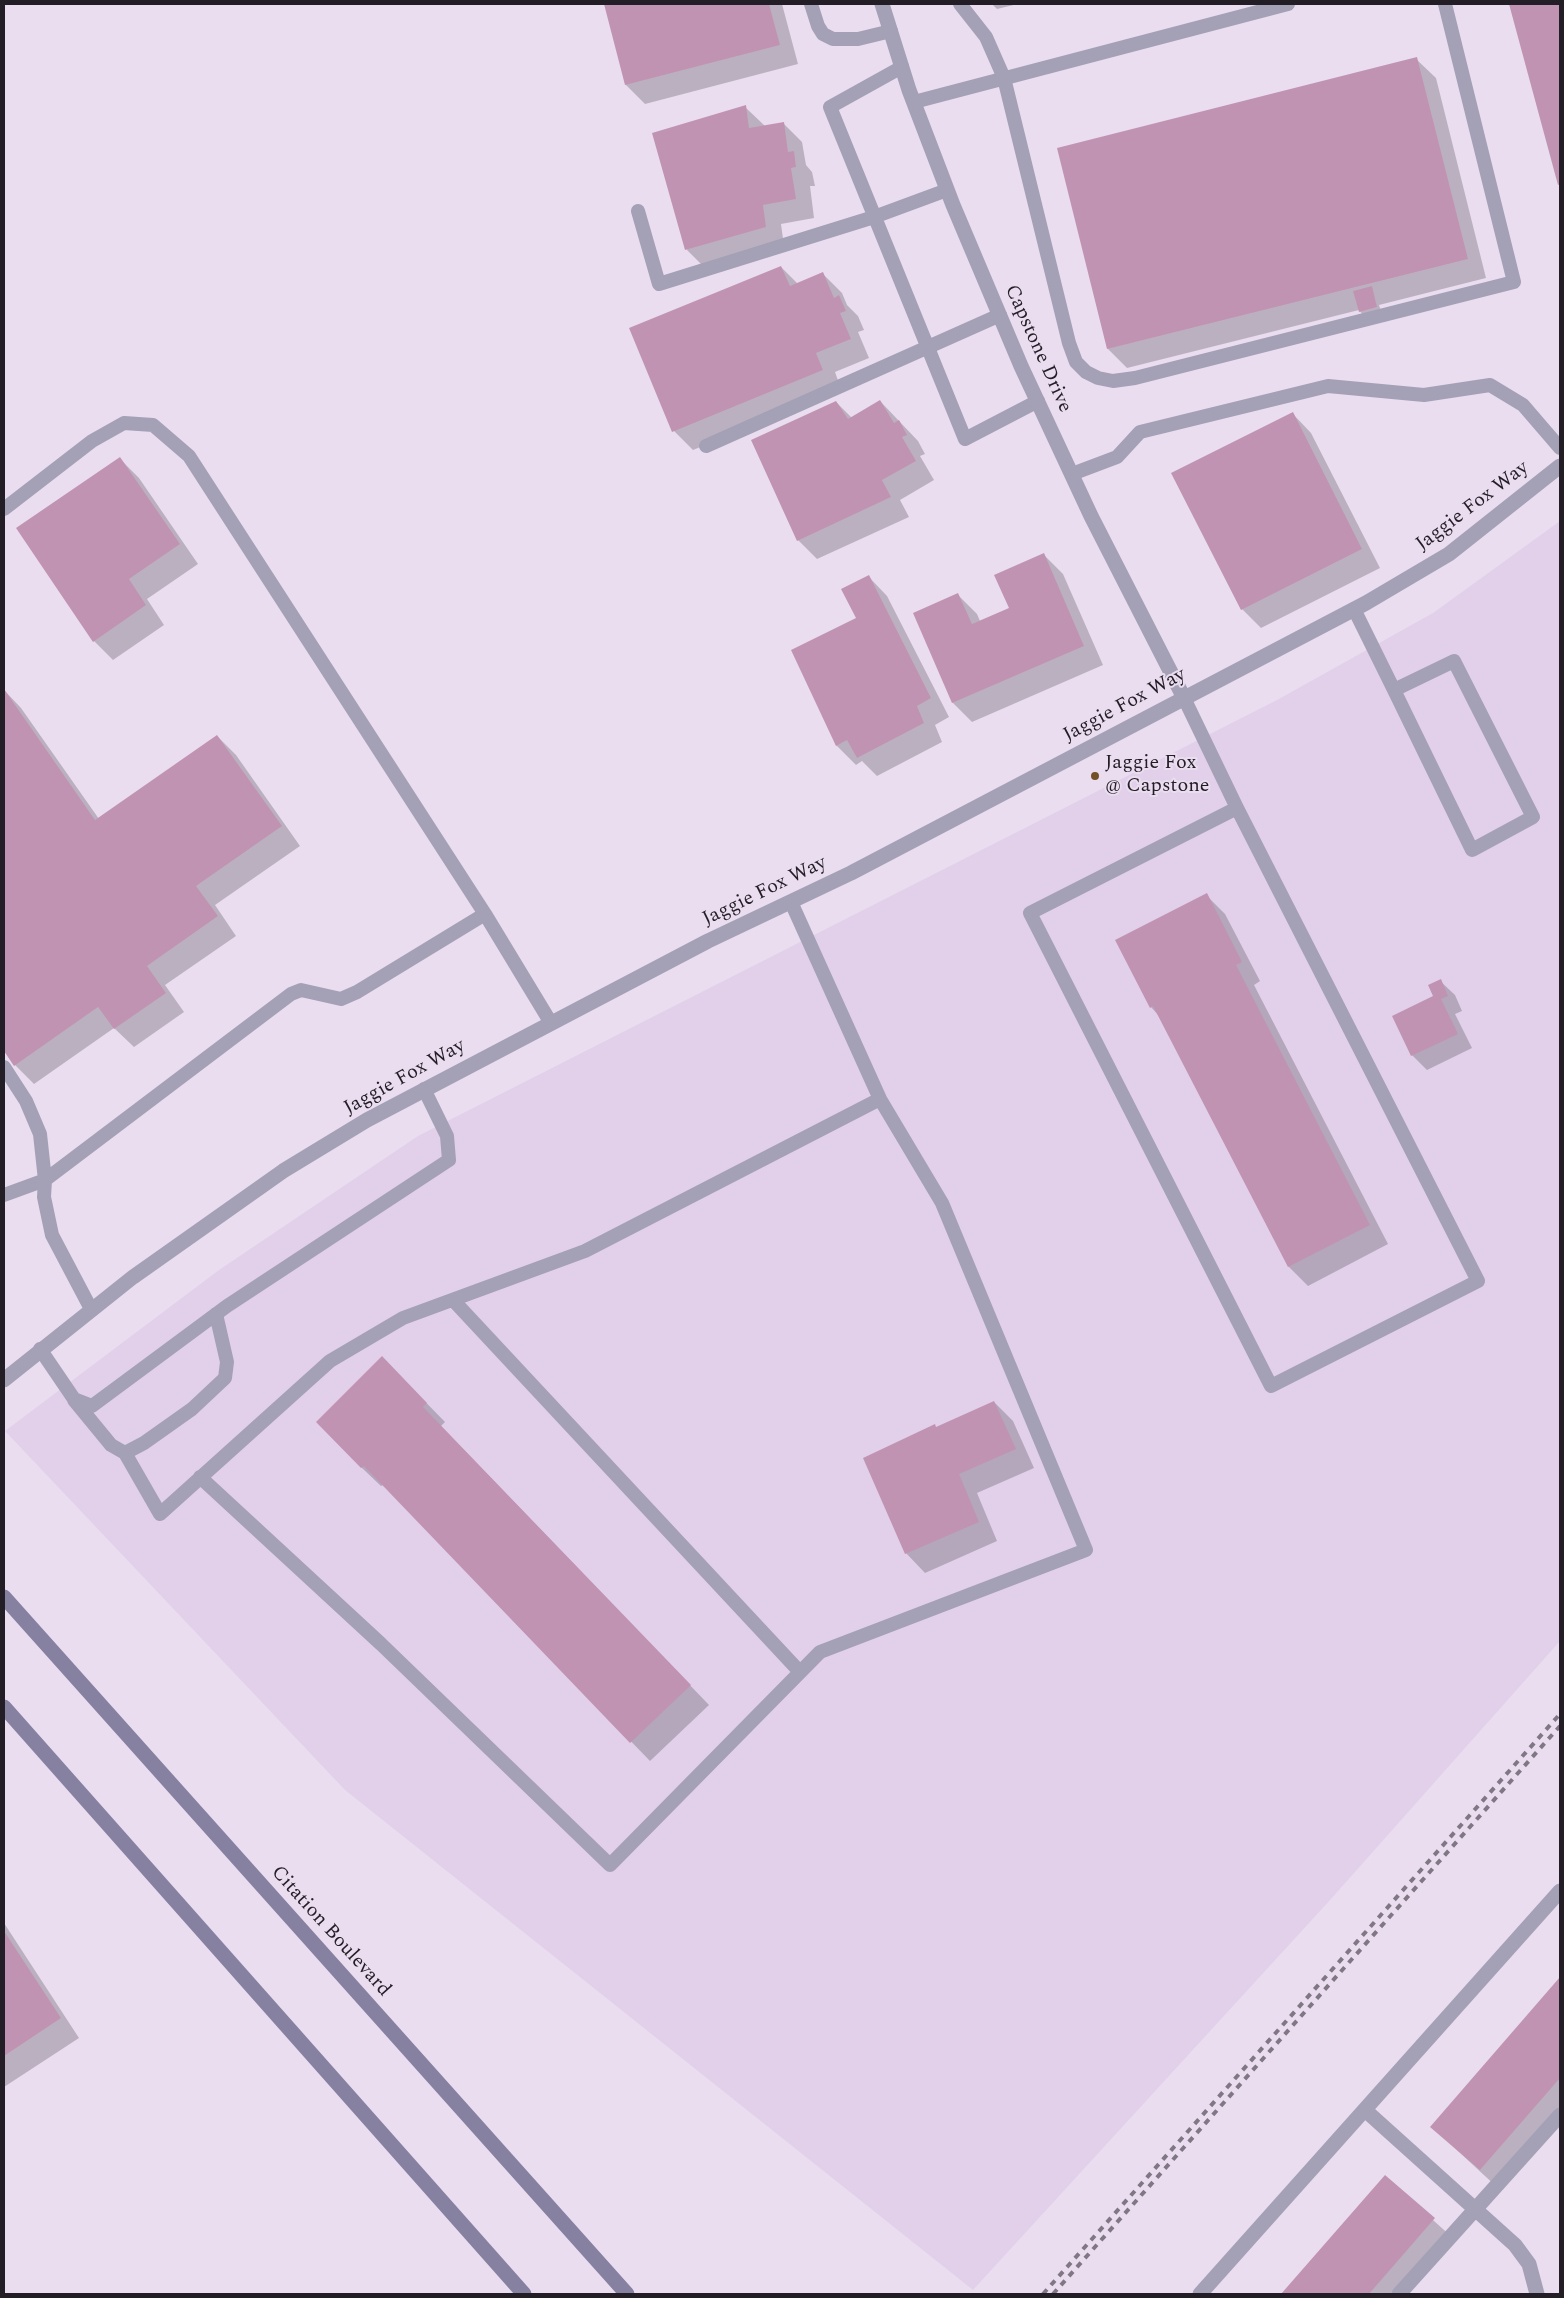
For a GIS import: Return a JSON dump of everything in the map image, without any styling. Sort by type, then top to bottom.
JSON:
[{"type":"main road","name":"Citation Boulevard","points":[[4,1597],[627,2294]]},
{"type":"main road","points":[[4,1707],[524,2294]]},
{"type":"street","name":"Capstone Drive","points":[[882,4],[914,102],[1000,316],[1072,474],[1184,698]]},
{"type":"street","name":"Jaggie Fox Way","points":[[4,1380],[91,1309],[283,1171],[367,1120],[708,941],[851,873],[1354,609],[1449,554],[1560,466]]},
{"type":"street","points":[[1200,2294],[1560,1891]]},
{"type":"street","points":[[1365,2110],[1515,2245],[1529,2264],[1537,2294]]},
{"type":"street","points":[[1399,2294],[1560,2115]]},
{"type":"lane","points":[[811,4],[822,34],[833,39],[858,39],[891,31]]},
{"type":"lane","points":[[960,4],[986,38],[1004,78],[1069,343],[1076,362],[1086,372],[1098,378],[1113,381],[1135,378],[1514,282],[1445,4]]},
{"type":"lane","points":[[914,102],[1288,4]]},
{"type":"lane","points":[[902,67],[830,107],[874,217],[965,439],[1038,401]]},
{"type":"lane","points":[[638,211],[659,284],[874,217],[948,190]]},
{"type":"lane","points":[[706,446],[927,346],[1000,316]]},
{"type":"lane","points":[[1072,474],[1117,457],[1140,432],[1328,386],[1424,395],[1490,386],[1523,405],[1560,448]]},
{"type":"lane","points":[[4,509],[92,441],[124,423],[152,425],[189,456],[485,914],[551,1023]]},
{"type":"lane","points":[[1354,609],[1472,850],[1533,818],[1454,661],[1394,690]]},
{"type":"lane","points":[[1184,698],[1237,808],[1478,1281],[1271,1386],[1030,913],[1237,808]]},
{"type":"lane","points":[[200,1478],[381,1644],[610,1865],[820,1652],[1086,1550],[942,1203],[880,1099],[791,902]]},
{"type":"lane","points":[[4,1195],[45,1180],[291,994],[301,990],[341,999],[357,992],[485,914]]},
{"type":"lane","points":[[4,1067],[26,1100],[40,1134],[45,1180],[44,1197],[52,1235],[91,1309]]},
{"type":"lane","points":[[74,1399],[92,1406],[216,1314],[449,1160],[447,1136],[424,1089]]},
{"type":"lane","points":[[40,1350],[74,1399],[111,1445],[125,1453],[160,1514],[330,1361],[403,1318],[585,1251],[880,1099]]},
{"type":"lane","points":[[453,1300],[800,1672]]},
{"type":"lane","points":[[125,1453],[144,1443],[192,1409],[225,1378],[227,1362],[216,1314]]},
{"type":"shaded area","points":[[1560,521],[1560,1641],[1331,1899],[973,2290],[345,1790],[5,1431],[219,1270],[418,1136],[1277,700],[1433,613]]},
{"type":"building","points":[[604,4],[769,4],[780,45],[625,85]]},
{"type":"building","points":[[1509,4],[1560,4],[1560,184],[1558,185]]},
{"type":"building","points":[[1417,57],[1468,259],[1107,349],[1057,148]]},
{"type":"building","points":[[746,105],[749,128],[784,122],[788,152],[794,151],[796,167],[791,168],[796,199],[763,205],[766,227],[685,250],[652,133]]},
{"type":"building","points":[[781,266],[790,286],[823,272],[834,298],[839,295],[846,311],[840,313],[851,339],[816,353],[823,370],[672,432],[629,328]]},
{"type":"building","points":[[1372,286],[1377,307],[1359,312],[1353,291]]},
{"type":"building","points":[[880,400],[894,423],[899,420],[907,435],[902,437],[916,461],[882,480],[891,497],[797,541],[751,440],[836,401],[848,419]]},
{"type":"building","points":[[1293,412],[1362,549],[1241,610],[1171,473]]},
{"type":"building","points":[[120,457],[180,544],[129,579],[146,605],[93,642],[16,528]]},
{"type":"building","points":[[1044,553],[1084,646],[952,703],[913,613],[958,593],[972,624],[1009,608],[994,575]]},
{"type":"building","points":[[869,575],[931,698],[917,706],[924,723],[857,758],[847,740],[836,746],[791,650],[856,618],[841,589]]},
{"type":"building","points":[[4,689],[95,820],[217,735],[282,826],[196,886],[218,916],[147,966],[166,993],[114,1029],[98,1007],[14,1066],[4,1051]]},
{"type":"building","points":[[1207,893],[1242,962],[1236,965],[1370,1225],[1288,1267],[1153,1006],[1150,1008],[1115,940]]},
{"type":"building","points":[[1441,979],[1448,996],[1441,999],[1458,1034],[1411,1056],[1392,1016],[1433,996],[1428,985]]},
{"type":"building","points":[[382,1356],[427,1403],[423,1407],[691,1685],[630,1743],[364,1466],[361,1468],[316,1422]]},
{"type":"building","points":[[994,1401],[1016,1449],[959,1474],[979,1522],[905,1554],[863,1458],[935,1424],[936,1427]]},
{"type":"building","points":[[4,1931],[61,2018],[4,2056]]},
{"type":"building","points":[[1560,1977],[1560,2078],[1480,2170],[1430,2127]]},
{"type":"building","points":[[1385,2175],[1435,2218],[1369,2294],[1281,2294]]},
{"type":"railway","points":[[1043,2294],[1560,1714]]},
{"type":"railway","points":[[1053,2294],[1560,1726]]},
{"type":"place","name":"Jaggie Fox @ Capstone","points":[[1095,776]]}]
